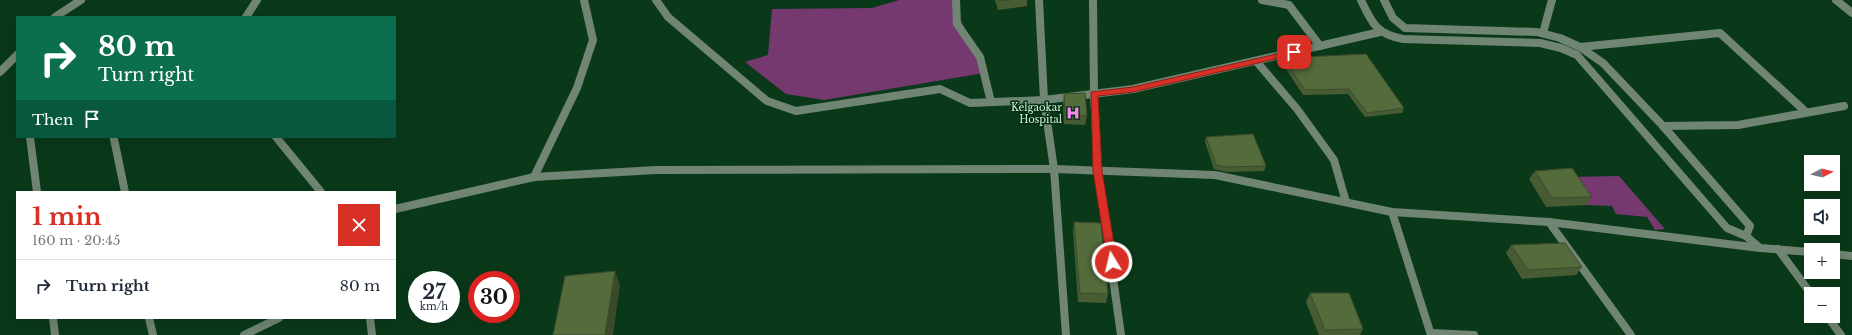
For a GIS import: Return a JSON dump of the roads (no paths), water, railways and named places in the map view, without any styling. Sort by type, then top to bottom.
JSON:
[{"type":"street","points":[[57,16],[81,0]]},
{"type":"street","points":[[247,16],[257,0]]},
{"type":"street","points":[[534,177],[577,88],[593,40],[584,0]]},
{"type":"street","points":[[656,0],[668,18],[768,101],[796,111],[940,89],[970,103],[1044,100],[1133,89],[1380,32]]},
{"type":"street","points":[[956,0],[957,24],[980,57],[991,102]]},
{"type":"street","points":[[1039,0],[1044,100],[1054,169],[1066,335]]},
{"type":"street","points":[[1093,0],[1094,94],[1098,171],[1121,335]]},
{"type":"street","points":[[1262,0],[1289,5],[1320,46]]},
{"type":"street","points":[[1361,0],[1380,32],[1386,36],[1403,38],[1540,43],[1561,48],[1577,55],[1727,228],[1746,236],[1760,248]]},
{"type":"street","points":[[1384,0],[1393,18],[1405,28],[1543,33],[1580,46],[1603,63],[1663,126],[1750,226],[1746,236]]},
{"type":"street","points":[[1543,33],[1552,0]]},
{"type":"street","points":[[1836,0],[1852,13]]},
{"type":"street","points":[[1580,46],[1720,33],[1806,112]]},
{"type":"street","points":[[0,72],[16,56]]},
{"type":"street","points":[[1256,61],[1297,109],[1334,160],[1346,202]]},
{"type":"street","points":[[1663,126],[1738,125],[1844,106]]},
{"type":"street","points":[[30,138],[37,191]]},
{"type":"street","points":[[277,138],[320,191]]},
{"type":"street","points":[[114,139],[124,191]]},
{"type":"street","points":[[396,209],[534,177],[656,170],[1054,169],[1215,175],[1392,212],[1549,222],[1760,248],[1804,251]]},
{"type":"street","points":[[1392,212],[1431,334],[1474,335]]},
{"type":"street","points":[[1549,222],[1631,335]]},
{"type":"street","points":[[1778,249],[1806,287]]},
{"type":"street","points":[[1840,255],[1852,256]]},
{"type":"street","points":[[53,319],[55,335]]},
{"type":"street","points":[[149,319],[153,335]]},
{"type":"street","points":[[244,335],[276,319]]},
{"type":"street","points":[[370,319],[372,335]]},
{"type":"street","points":[[1832,323],[1841,335]]},
{"type":"place","name":"Kelgaokar Hospital","points":[[1073,113]]}]
